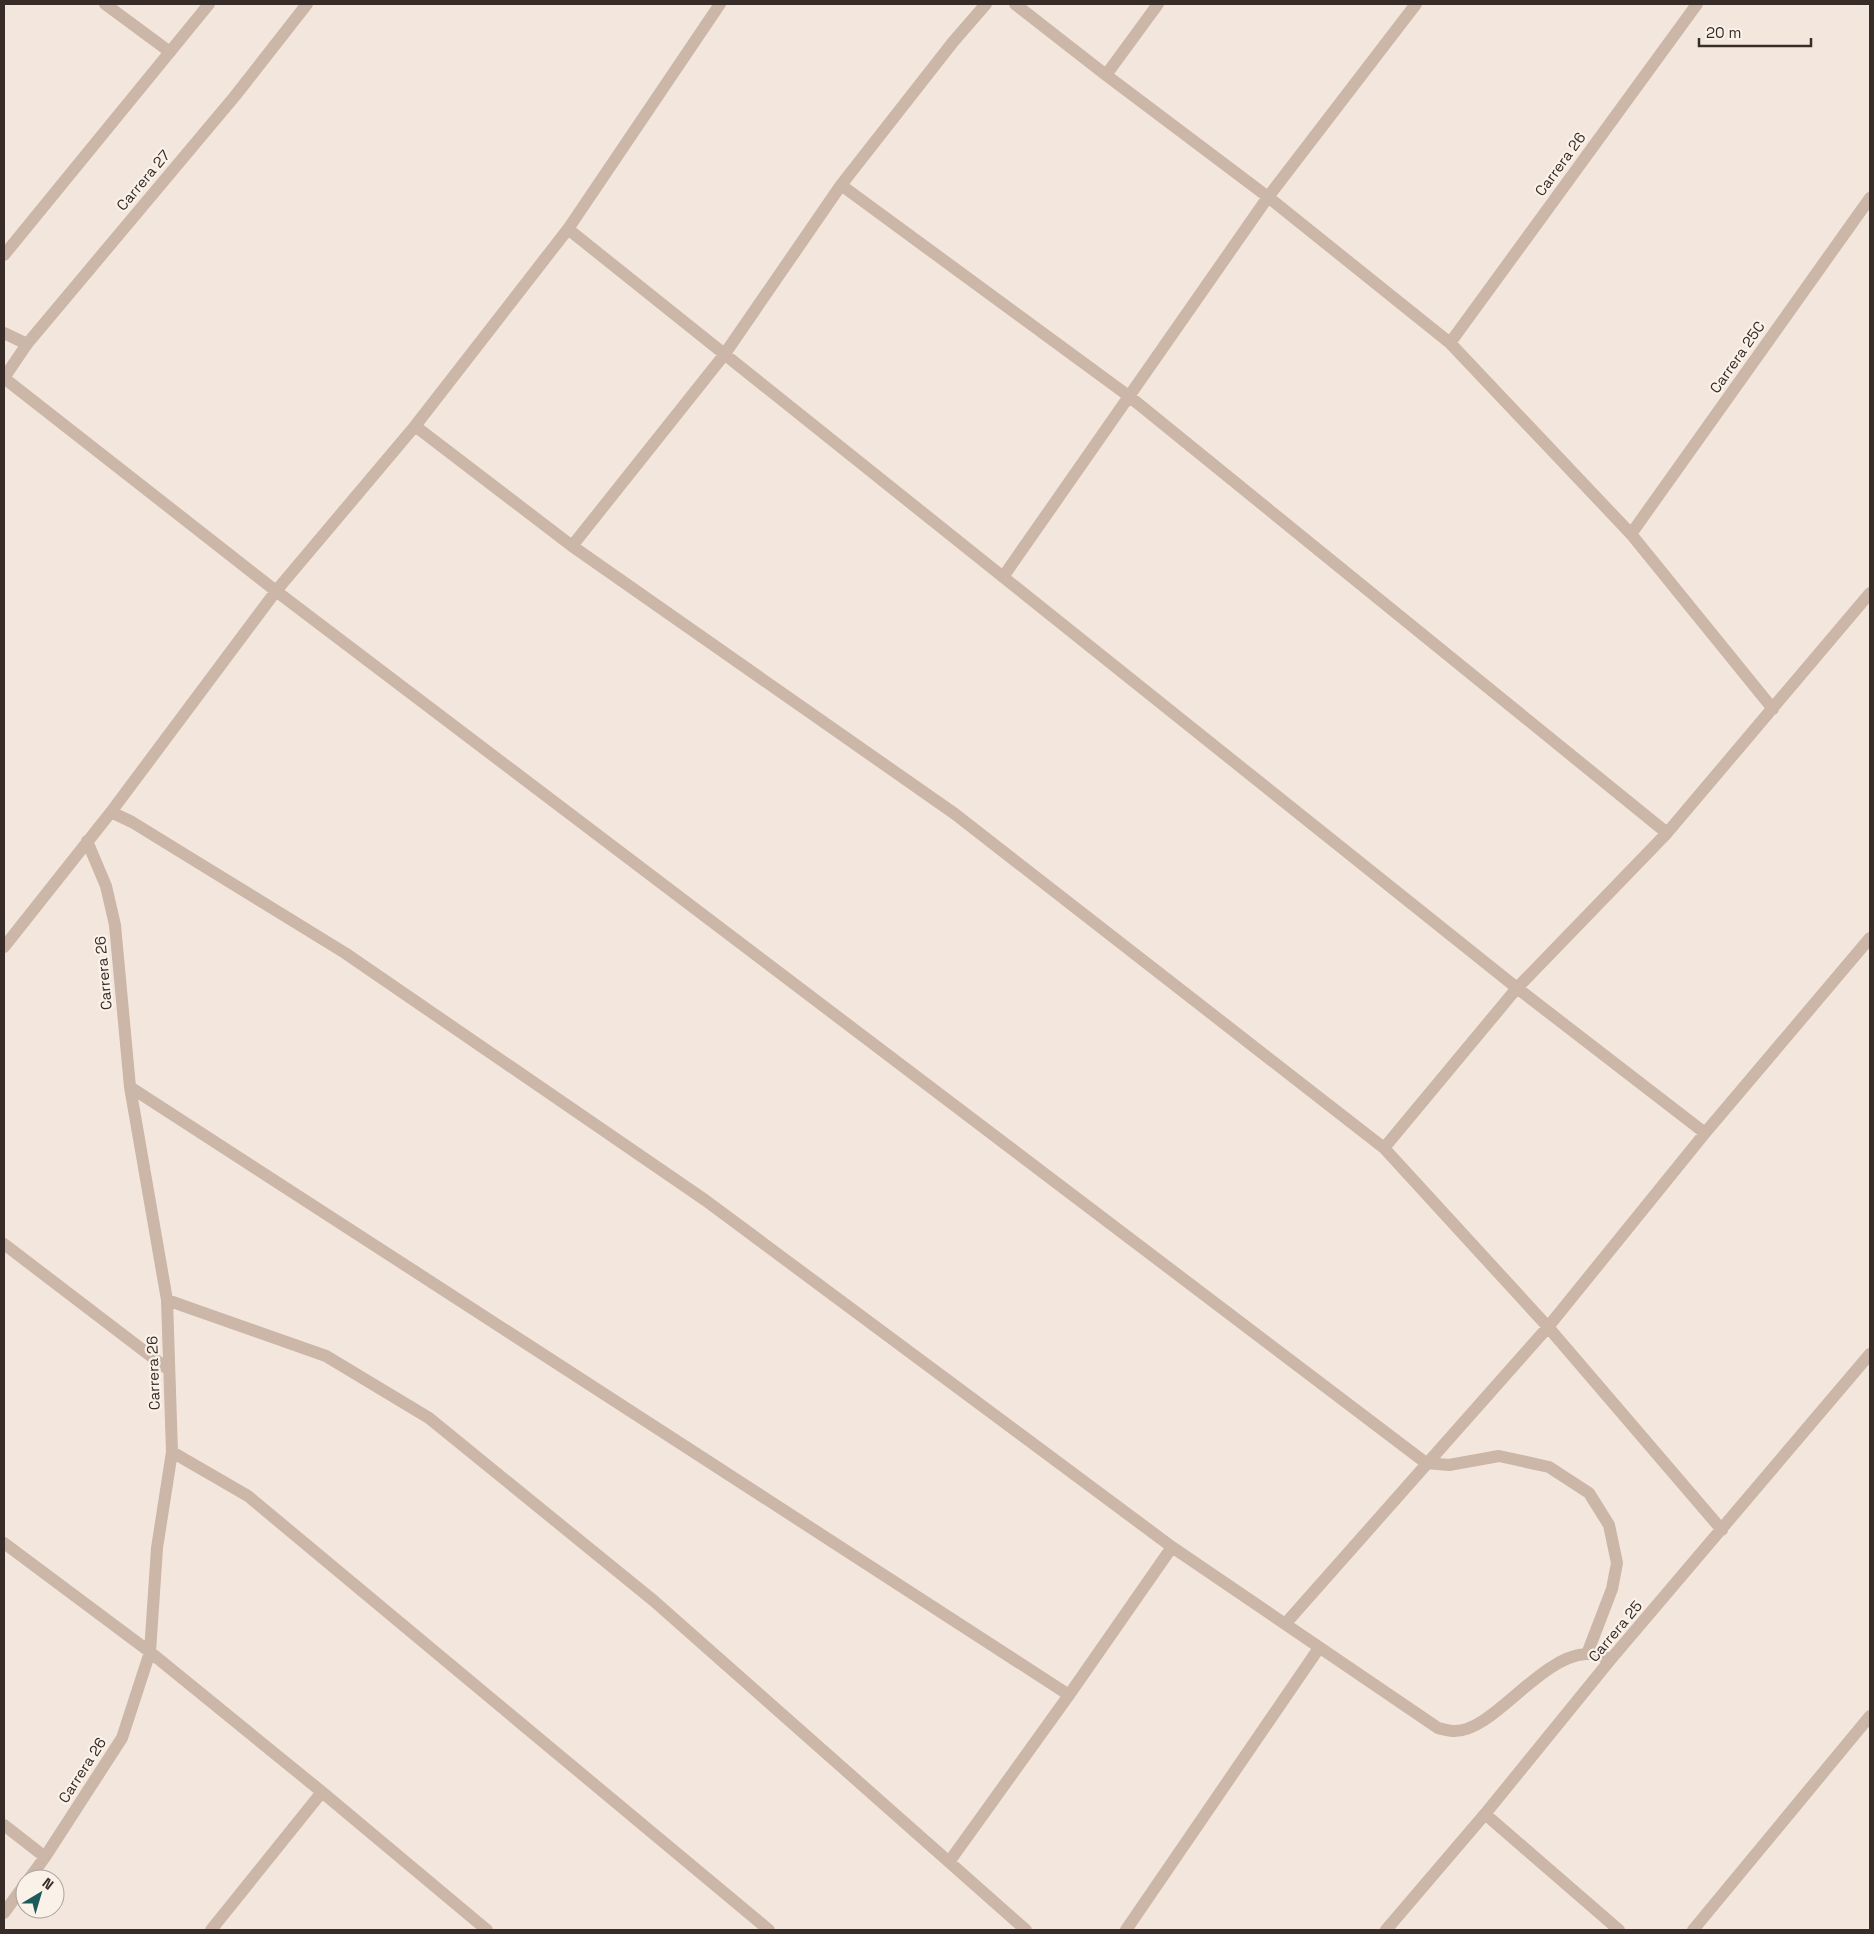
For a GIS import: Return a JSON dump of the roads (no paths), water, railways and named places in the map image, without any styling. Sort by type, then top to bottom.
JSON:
[{"type":"street","points":[[106,4],[170,52]]},
{"type":"street","points":[[4,255],[209,4]]},
{"type":"street","name":"Carrera 27","points":[[4,378],[27,344],[234,96],[307,4]]},
{"type":"street","points":[[4,947],[111,812],[276,592],[416,426],[568,229],[720,4]]},
{"type":"street","points":[[572,546],[724,355],[841,185],[953,42],[986,4]]},
{"type":"street","points":[[1015,4],[1268,197],[1450,343],[1632,534],[1773,709]]},
{"type":"street","points":[[1106,75],[1158,4]]},
{"type":"street","points":[[1004,577],[1268,197],[1416,4]]},
{"type":"street","name":"Carrera 26","points":[[1450,343],[1696,4]]},
{"type":"street","points":[[841,185],[1130,397],[1667,833]]},
{"type":"street","name":"Carrera 25C","points":[[1632,534],[1870,198]]},
{"type":"street","points":[[568,229],[1517,988],[1705,1133]]},
{"type":"street","points":[[4,333],[27,344]]},
{"type":"street","points":[[4,378],[276,592],[1426,1463],[1449,1465],[1500,1456],[1549,1467],[1589,1493],[1609,1525],[1618,1563],[1612,1589],[1586,1654]]},
{"type":"street","points":[[416,426],[572,546],[955,814],[1384,1148],[1548,1327],[1722,1530]]},
{"type":"street","points":[[1384,1148],[1517,988],[1667,833],[1870,593]]},
{"type":"street","points":[[111,812],[132,822],[346,953],[705,1200],[1172,1547],[1438,1728],[1455,1731],[1478,1724],[1565,1658],[1586,1654],[1612,1659]]},
{"type":"street","name":"Carrera 26","points":[[36,1869],[122,1738],[150,1652],[157,1548],[172,1452],[167,1300],[130,1087],[115,925],[106,886],[88,841]]},
{"type":"street","points":[[1286,1623],[1548,1327],[1705,1133],[1870,938]]},
{"type":"street","points":[[130,1087],[1069,1695]]},
{"type":"street","points":[[4,1244],[169,1370]]},
{"type":"street","points":[[167,1300],[326,1356],[430,1418],[654,1601],[1026,1930]]},
{"type":"street","name":"Carrera 25","points":[[1386,1930],[1870,1354]]},
{"type":"street","points":[[172,1452],[248,1496],[769,1930]]},
{"type":"street","points":[[4,1543],[150,1652],[487,1930]]},
{"type":"street","points":[[949,1862],[1172,1547]]},
{"type":"street","points":[[1126,1930],[1319,1648]]},
{"type":"street","points":[[1693,1930],[1870,1716]]},
{"type":"street","points":[[211,1930],[322,1792]]},
{"type":"street","points":[[1485,1814],[1619,1930]]},
{"type":"street","points":[[4,1825],[45,1857]]},
{"type":"street","points":[[4,1913],[15,1898]]}]
